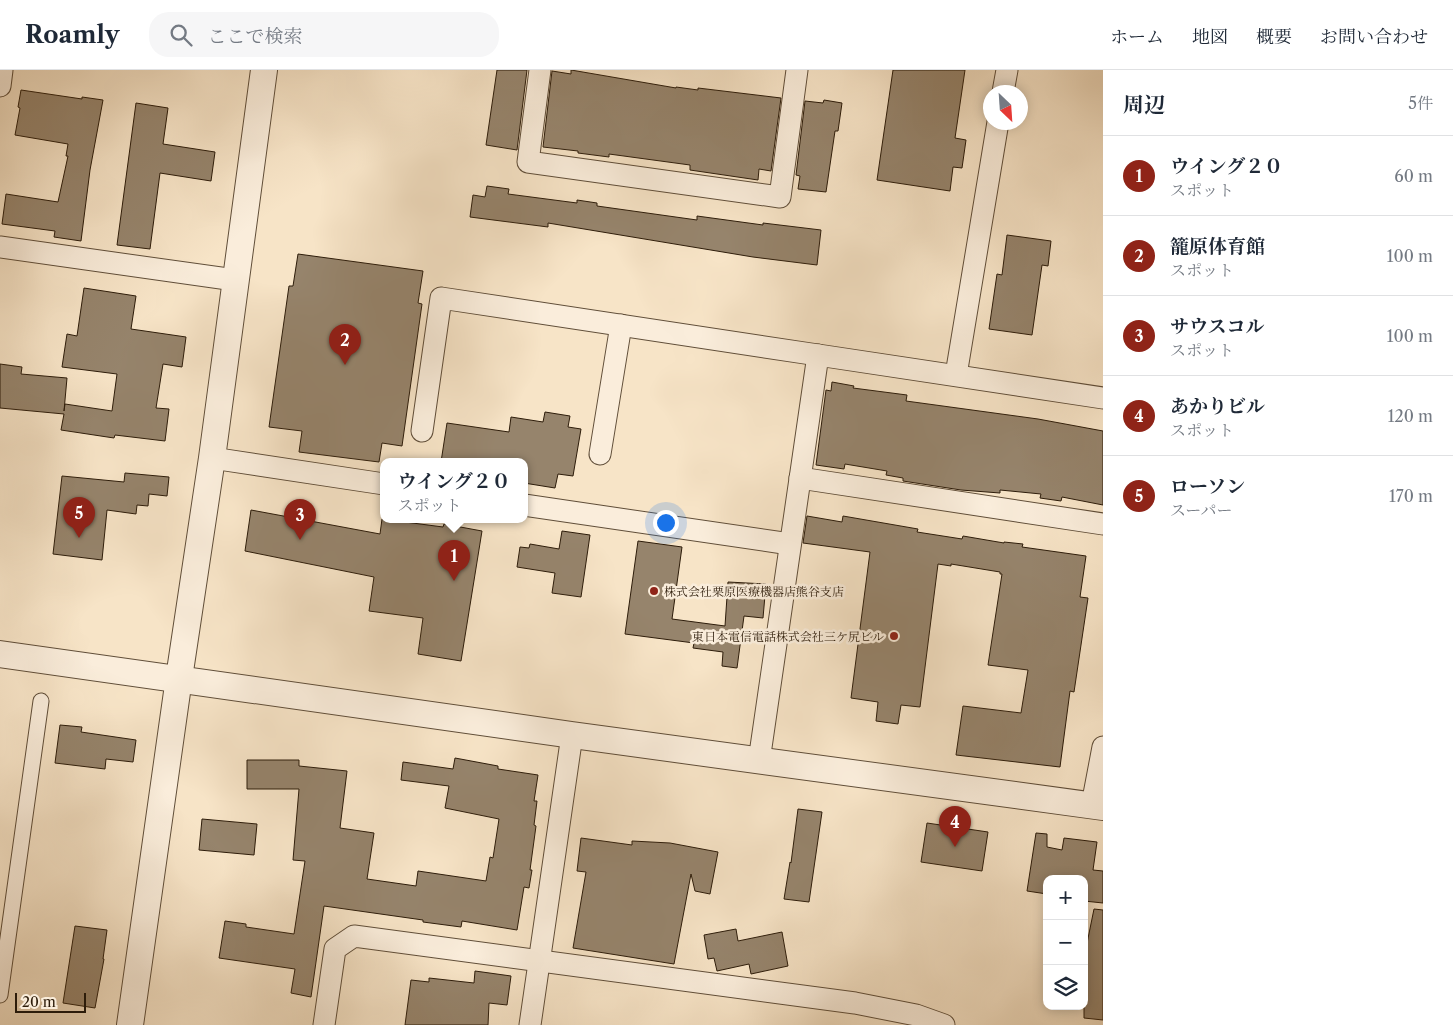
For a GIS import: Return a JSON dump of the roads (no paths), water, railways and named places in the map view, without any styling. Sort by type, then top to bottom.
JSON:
[{"type":"street","points":[[0,86],[2,70]]},
{"type":"street","points":[[130,1025],[212,458],[264,70]]},
{"type":"street","points":[[540,70],[528,162],[780,197],[797,70]]},
{"type":"street","points":[[1004,85],[1007,70]]},
{"type":"street","points":[[956,374],[997,130]]},
{"type":"street","points":[[0,247],[235,280]]},
{"type":"street","points":[[422,432],[441,298],[956,374],[1103,398]]},
{"type":"street","points":[[600,454],[621,325]]},
{"type":"street","points":[[759,761],[818,355]]},
{"type":"street","points":[[212,458],[380,483]]},
{"type":"street","points":[[800,478],[1103,524]]},
{"type":"street","points":[[528,505],[790,544]]},
{"type":"street","points":[[0,654],[759,761],[1098,806],[1103,747]]},
{"type":"street","points":[[0,995],[41,701]]},
{"type":"street","points":[[530,1025],[572,735]]},
{"type":"street","points":[[324,1025],[335,949],[354,936],[855,1003],[915,1020],[944,1025]]},
{"type":"place","name":"籠原体育館","points":[[345,365]]},
{"type":"place","name":"ローソン","points":[[79,538]]},
{"type":"place","name":"サウスコル","points":[[300,540]]},
{"type":"place","name":"ウイング２０","points":[[454,581]]},
{"type":"place","name":"株式会社栗原医療機器店熊谷支店","points":[[654,591]]},
{"type":"place","name":"東日本電信電話株式会社三ケ尻ビル","points":[[894,636]]},
{"type":"place","name":"あかりビル","points":[[955,847]]}]
